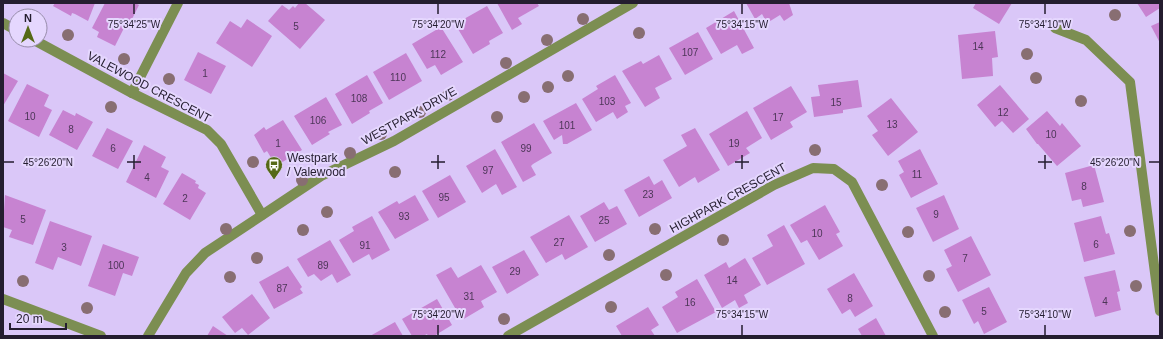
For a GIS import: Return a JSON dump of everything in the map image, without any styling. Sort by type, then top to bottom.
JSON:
[{"type":"street","points":[[132,93],[178,3]]},
{"type":"street","name":"WESTPARK DRIVE","points":[[148,336],[186,273],[205,253],[321,176],[394,141],[633,3]]},
{"type":"street","points":[[1055,28],[1086,40],[1130,82],[1160,311]]},
{"type":"street","name":"VALEWOOD CRESCENT","points":[[48,48],[132,93],[207,130],[221,144],[262,215]]},
{"type":"street","name":"HIGHPARK CRESCENT","points":[[508,336],[774,184],[813,168],[834,169],[852,182],[934,336]]},
{"type":"street","points":[[3,300],[101,336]]},
{"type":"building","points":[[55,3],[95,3],[88,21],[72,13],[71,16],[53,6]]},
{"type":"building","points":[[105,3],[135,3],[139,5],[131,21],[128,20],[115,46],[97,37],[99,32],[92,28]]},
{"type":"building","points":[[299,3],[305,3],[325,20],[300,49],[268,21],[282,5],[289,10],[293,6],[295,8]]},
{"type":"building","points":[[497,3],[537,3],[539,6],[518,18],[522,24],[512,30]]},
{"type":"building","points":[[746,3],[789,3],[793,15],[784,21],[780,15],[767,23],[762,14],[755,19]]},
{"type":"building","points":[[976,3],[1012,3],[999,24],[973,8]]},
{"type":"building","points":[[1137,3],[1160,3],[1160,8],[1146,17]]},
{"type":"building","points":[[487,6],[503,33],[489,41],[490,44],[473,54],[455,24]]},
{"type":"building","points":[[734,11],[754,48],[742,54],[737,45],[721,54],[706,28]]},
{"type":"building","points":[[247,19],[272,36],[252,67],[216,43],[230,21],[241,28]]},
{"type":"building","points":[[1160,22],[1160,43],[1151,26]]},
{"type":"building","points":[[441,27],[463,62],[441,75],[435,65],[427,69],[412,44]]},
{"type":"building","points":[[995,31],[998,57],[992,58],[993,76],[962,79],[958,35]]},
{"type":"building","points":[[698,32],[713,59],[685,75],[669,48]]},
{"type":"building","points":[[198,52],[226,66],[211,94],[184,80]]},
{"type":"building","points":[[406,53],[422,81],[389,100],[373,72]]},
{"type":"building","points":[[659,55],[672,79],[655,88],[660,98],[645,107],[622,71],[641,61],[643,64]]},
{"type":"building","points":[[3,73],[18,81],[3,106]]},
{"type":"building","points":[[367,75],[383,103],[369,111],[370,113],[352,124],[335,94]]},
{"type":"building","points":[[615,75],[631,103],[625,106],[628,112],[617,119],[613,112],[596,122],[582,99],[598,89],[596,86]]},
{"type":"building","points":[[858,80],[862,107],[843,110],[843,113],[814,117],[811,97],[820,96],[818,85]]},
{"type":"building","points":[[27,84],[49,95],[44,106],[52,110],[39,137],[8,121]]},
{"type":"building","points":[[1000,85],[1029,119],[1013,133],[1002,121],[995,127],[977,105]]},
{"type":"building","points":[[791,86],[807,112],[790,122],[793,127],[771,140],[753,108]]},
{"type":"building","points":[[326,97],[342,125],[328,132],[330,134],[312,145],[294,116]]},
{"type":"building","points":[[891,98],[918,132],[888,156],[872,135],[878,131],[867,116]]},
{"type":"building","points":[[576,103],[592,130],[567,144],[563,144],[562,135],[554,140],[543,121]]},
{"type":"building","points":[[63,110],[75,116],[76,113],[93,122],[77,150],[49,135]]},
{"type":"building","points":[[747,111],[762,138],[746,148],[750,153],[728,166],[709,134]]},
{"type":"building","points":[[1047,111],[1060,126],[1062,123],[1081,146],[1057,166],[1037,144],[1026,129]]},
{"type":"building","points":[[283,120],[302,150],[276,166],[267,151],[264,153],[254,135],[264,127],[266,130]]},
{"type":"building","points":[[534,123],[552,153],[531,166],[536,175],[523,182],[501,142]]},
{"type":"building","points":[[107,128],[133,141],[118,169],[92,156]]},
{"type":"building","points":[[695,128],[720,170],[698,183],[695,177],[679,187],[663,160],[687,146],[681,135]]},
{"type":"building","points":[[144,145],[166,157],[161,167],[169,171],[156,198],[126,182]]},
{"type":"building","points":[[495,149],[517,187],[502,195],[496,184],[482,193],[466,166]]},
{"type":"building","points":[[920,149],[938,184],[911,198],[899,175],[904,172],[898,161]]},
{"type":"building","points":[[1094,165],[1104,202],[1083,207],[1081,199],[1072,201],[1065,173]]},
{"type":"building","points":[[182,173],[196,181],[195,183],[199,185],[198,188],[206,193],[190,220],[163,204]]},
{"type":"building","points":[[450,175],[466,202],[438,218],[422,191]]},
{"type":"building","points":[[649,176],[654,185],[662,180],[672,198],[639,217],[624,190]]},
{"type":"building","points":[[5,195],[46,210],[33,245],[9,237],[12,230],[3,227]]},
{"type":"building","points":[[415,195],[429,220],[395,239],[378,212],[397,201],[399,204]]},
{"type":"building","points":[[944,195],[959,229],[933,242],[916,208]]},
{"type":"building","points":[[604,202],[609,210],[617,206],[627,224],[595,242],[580,216]]},
{"type":"building","points":[[825,205],[840,232],[836,234],[843,246],[819,260],[807,240],[801,243],[790,225]]},
{"type":"building","points":[[569,215],[588,247],[565,260],[562,254],[546,263],[530,237]]},
{"type":"building","points":[[372,216],[390,250],[372,260],[369,254],[353,263],[339,240],[354,231],[352,227]]},
{"type":"building","points":[[1101,216],[1106,234],[1109,233],[1115,254],[1084,262],[1074,223]]},
{"type":"building","points":[[50,221],[92,236],[81,266],[58,257],[53,270],[35,263]]},
{"type":"building","points":[[784,225],[805,264],[767,285],[752,258],[773,246],[767,235]]},
{"type":"building","points":[[971,236],[991,275],[958,292],[946,269],[952,266],[944,250]]},
{"type":"building","points":[[330,240],[351,275],[337,283],[332,274],[321,281],[314,274],[308,277],[297,259]]},
{"type":"building","points":[[103,244],[139,257],[132,276],[123,273],[115,296],[88,286]]},
{"type":"building","points":[[524,250],[539,275],[507,294],[492,267]]},
{"type":"building","points":[[745,258],[761,285],[744,295],[748,303],[739,308],[735,300],[722,308],[704,275],[726,262],[729,268]]},
{"type":"building","points":[[481,265],[497,292],[481,301],[484,307],[462,320],[436,275],[451,267],[458,278]]},
{"type":"building","points":[[288,266],[302,287],[300,289],[303,293],[274,309],[259,282]]},
{"type":"building","points":[[1115,270],[1120,291],[1117,292],[1121,310],[1095,317],[1084,277]]},
{"type":"building","points":[[854,273],[873,306],[855,317],[850,309],[842,314],[827,289]]},
{"type":"building","points":[[697,279],[716,312],[677,333],[662,307],[678,297],[675,292]]},
{"type":"building","points":[[989,287],[1007,322],[984,334],[978,321],[974,324],[962,300]]},
{"type":"building","points":[[252,294],[270,318],[248,335],[242,328],[235,333],[222,317]]},
{"type":"building","points":[[437,299],[452,325],[434,336],[428,336],[427,334],[423,336],[412,336],[402,319]]},
{"type":"building","points":[[648,307],[659,325],[651,330],[655,336],[622,336],[616,326]]},
{"type":"building","points":[[876,318],[886,336],[862,336],[858,329]]},
{"type":"building","points":[[395,322],[403,336],[370,336]]},
{"type":"building","points":[[213,326],[228,336],[207,336]]},
{"type":"place","name":"Westpark / Valewood","points":[[274,180]]}]
